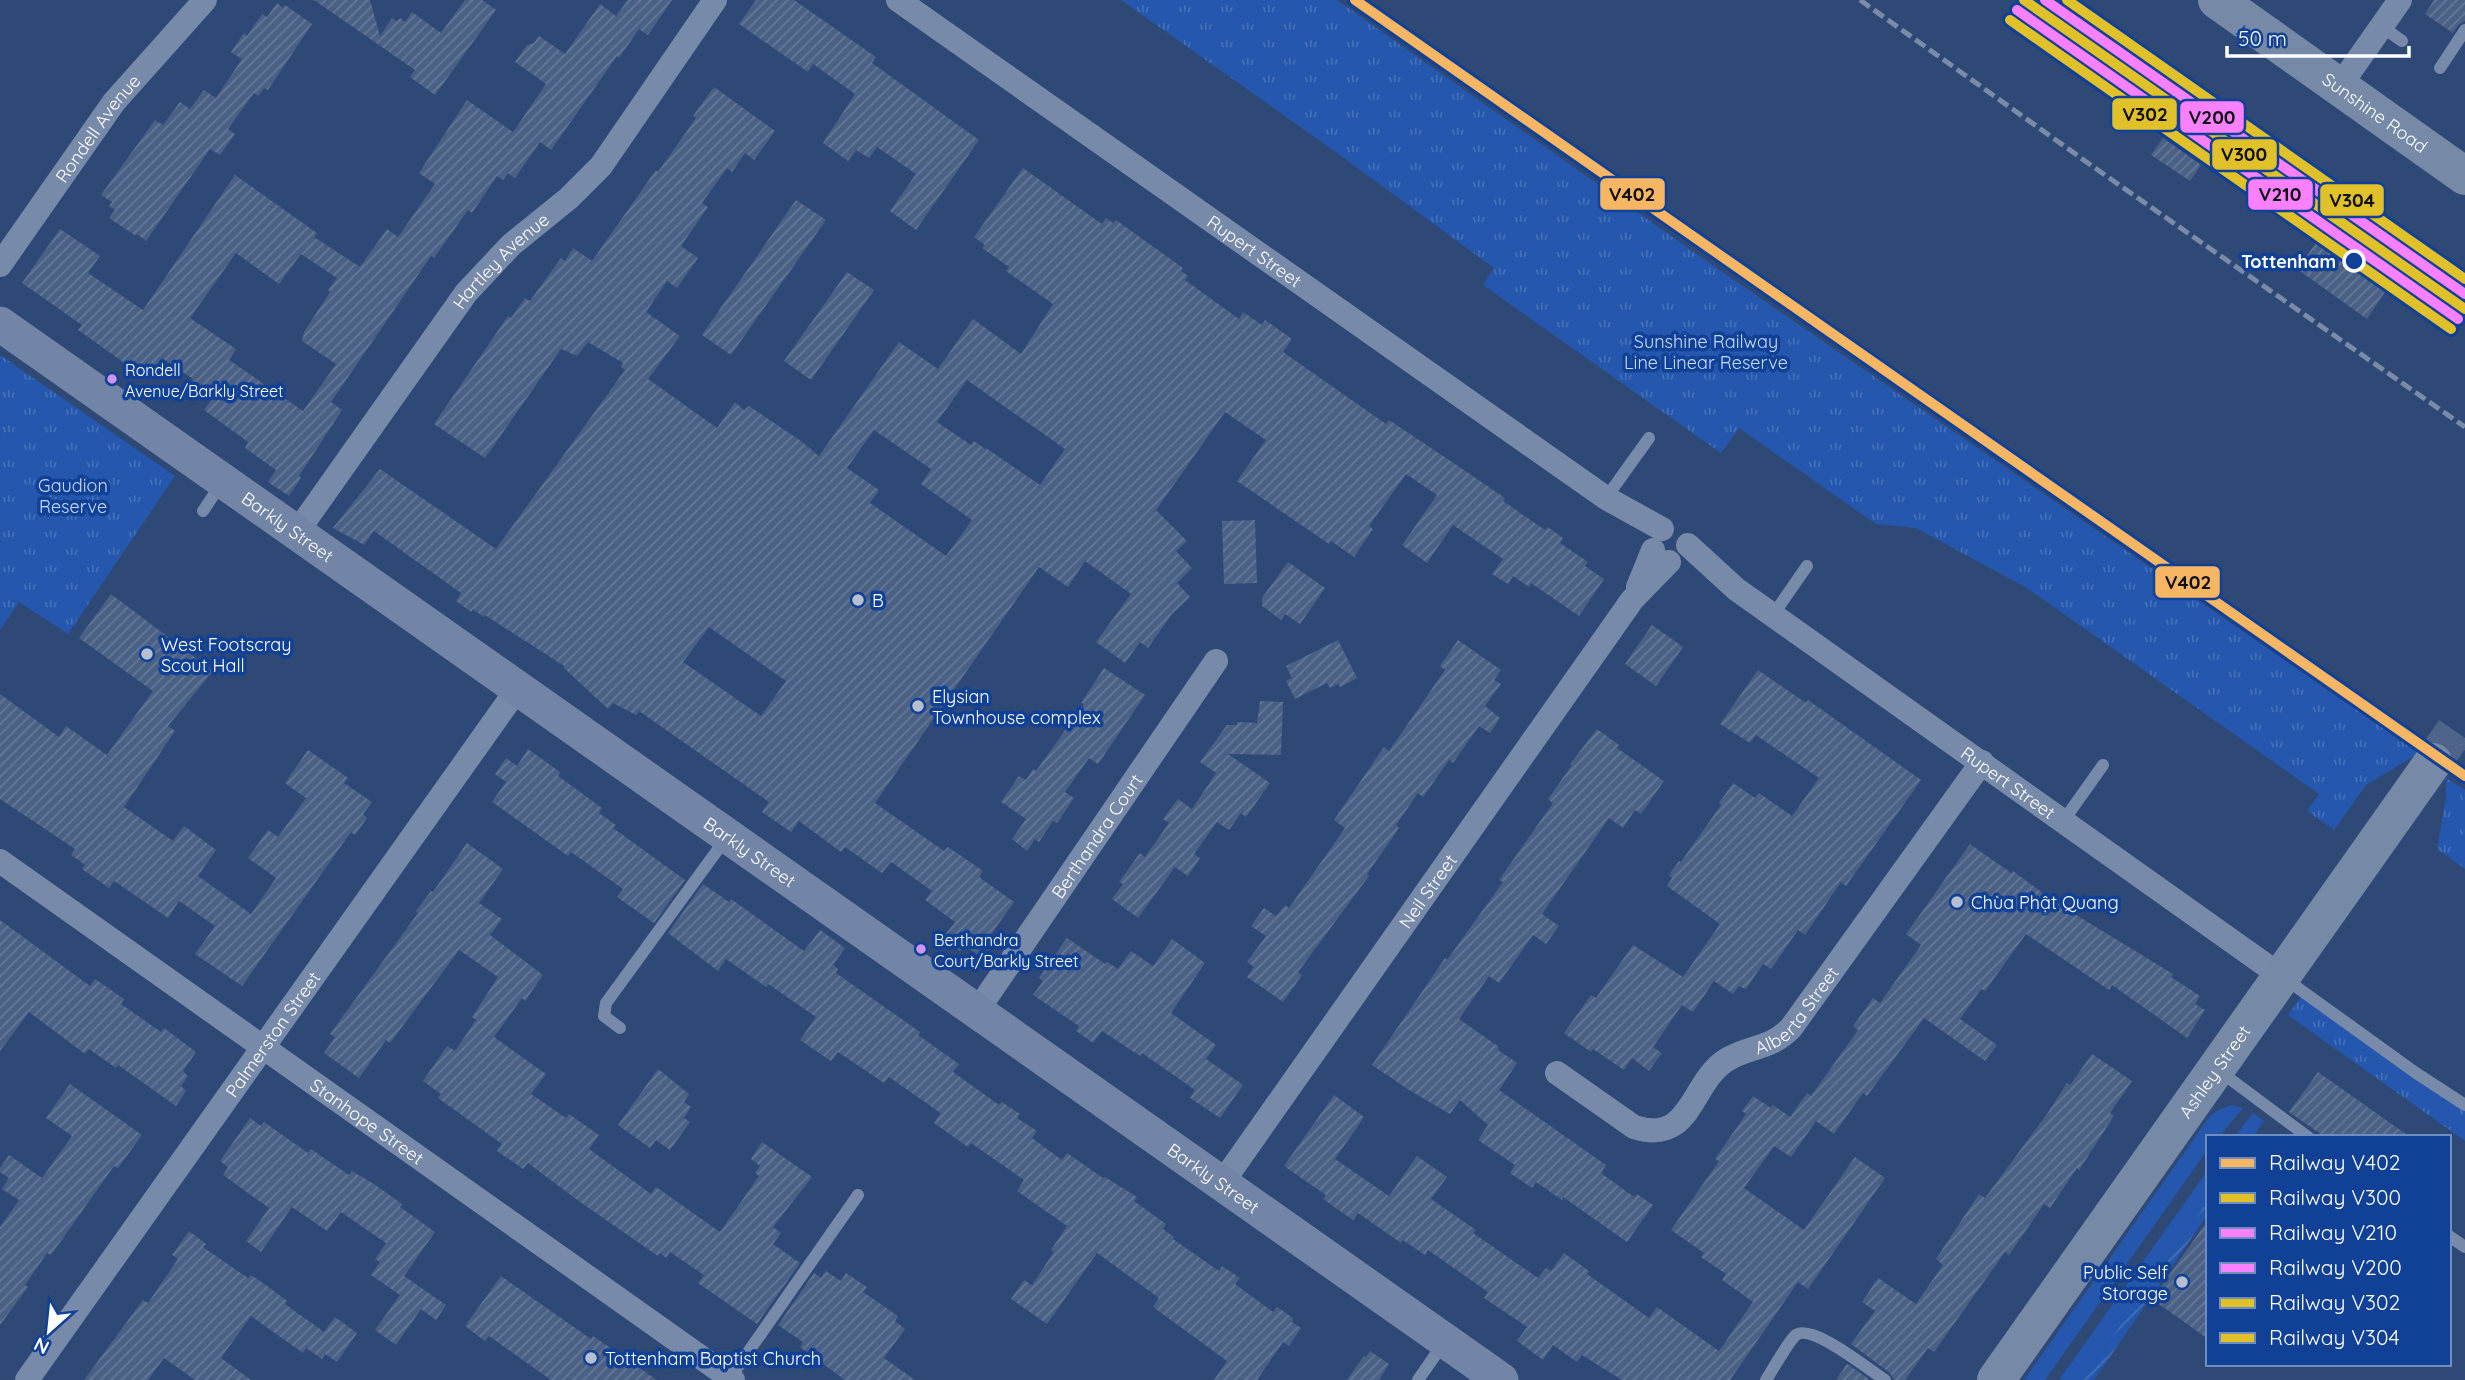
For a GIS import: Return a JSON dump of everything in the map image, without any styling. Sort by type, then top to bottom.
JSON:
[{"type":"main road","name":"Sunshine Road","points":[[2217,0],[2465,176]]},
{"type":"main road","name":"Ashley Street","points":[[1996,1380],[2433,762]]},
{"type":"street","name":"Rondell Avenue","points":[[0,265],[114,102],[205,0]]},
{"type":"street","name":"Hartley Avenue","points":[[296,532],[466,293],[510,245],[569,198],[601,166],[715,0]]},
{"type":"street","name":"Rupert Street","points":[[898,0],[1609,500],[1667,548],[1773,615],[2281,976]]},
{"type":"street","points":[[2339,87],[2400,0]]},
{"type":"street","name":"Barkly Street","points":[[0,324],[1502,1380]]},
{"type":"street","name":"Neil Street","points":[[1222,1183],[1667,548]]},
{"type":"street","name":"Berthandra Court","points":[[977,1011],[1216,661]]},
{"type":"street","name":"Palmerston Street","points":[[27,1380],[518,688]]},
{"type":"street","name":"Alberta Street","points":[[1557,1073],[1634,1127],[1661,1131],[1674,1125],[1726,1060],[1779,1040],[1791,1028],[1982,762]]},
{"type":"street","name":"Stanhope Street","points":[[0,861],[264,1047],[718,1376]]},
{"type":"lane","points":[[2381,26],[2402,41]]},
{"type":"lane","points":[[2440,68],[2465,30]]},
{"type":"lane","points":[[1609,500],[1649,438]]},
{"type":"lane","points":[[203,511],[224,481]]},
{"type":"lane","points":[[1773,615],[1807,566]]},
{"type":"lane","points":[[2064,820],[2103,765]]},
{"type":"lane","points":[[620,1028],[604,1016],[606,1003],[728,836]]},
{"type":"lane","points":[[2281,976],[2465,1105]]},
{"type":"lane","points":[[2216,1068],[2305,1135]]},
{"type":"lane","points":[[718,1376],[858,1195]]},
{"type":"lane","points":[[1766,1380],[1796,1335],[1806,1332],[1824,1338],[1885,1380]]},
{"type":"lane","points":[[1418,1380],[1445,1340]]},
{"type":"green space","name":"Sunshine Railway Line Linear Reserve","points":[[1121,0],[1337,0],[1698,255],[2419,753],[2366,785],[2334,830],[2307,811],[2319,794],[2027,588],[1916,528],[1876,524],[1739,428],[1721,453],[1483,285],[1494,268]]},
{"type":"green space","name":"Gaudion Reserve","points":[[0,355],[175,476],[68,634],[19,602],[0,630]]},
{"type":"green space","points":[[2446,778],[2465,790],[2465,869],[2437,849],[2446,797]]},
{"type":"green space","points":[[2302,995],[2465,1110],[2465,1141],[2288,1015]]},
{"type":"green space","points":[[2232,1105],[2243,1108],[2221,1135],[2206,1135],[2206,1152],[2045,1380],[2024,1380],[2210,1116]]},
{"type":"green space","points":[[2253,1113],[2264,1121],[2254,1135],[2236,1135]]},
{"type":"green space","points":[[2206,1173],[2206,1204],[2082,1380],[2059,1380]]},
{"type":"green space","points":[[2206,1204],[2206,1217],[2094,1380],[2082,1380]]},
{"type":"building","points":[[314,0],[370,0],[380,36],[392,18],[397,21],[400,18],[405,22],[412,12],[441,33],[465,0],[482,0],[496,10],[435,95],[410,77],[415,70]]},
{"type":"building","points":[[628,0],[672,0],[648,35],[639,29],[619,58],[617,56],[551,150],[540,142],[515,178],[508,173],[503,180],[497,176],[472,213],[468,210],[434,258],[431,256],[331,402],[342,410],[289,496],[268,482],[276,470],[245,448],[248,442],[204,410],[214,396],[191,381],[193,379],[162,358],[147,379],[78,330],[82,325],[22,283],[60,229],[100,256],[88,273],[143,310],[235,175],[317,233],[314,237],[360,267],[387,229],[398,237],[435,184],[419,173],[467,100],[513,132],[546,84],[515,62],[527,45],[534,43],[539,36],[565,54],[600,4],[616,16]],"holes":[[[236,253],[279,284],[301,254],[337,278],[304,332],[302,341],[336,364],[303,411],[229,360],[236,349],[190,318]]]},
{"type":"building","points":[[756,0],[794,0],[876,57],[872,63],[979,140],[916,230],[890,211],[916,174],[877,147],[869,158],[856,150],[848,161],[823,143],[855,94],[813,64],[808,72],[739,24]]},
{"type":"building","points":[[2434,0],[2465,0],[2465,21],[2458,25],[2453,33],[2425,14]]},
{"type":"building","points":[[277,3],[283,8],[285,5],[312,24],[268,90],[264,88],[258,96],[254,93],[228,129],[235,134],[220,155],[210,149],[146,241],[109,218],[115,210],[109,206],[112,202],[101,195],[155,120],[163,125],[180,102],[190,109],[204,90],[216,98],[242,59],[231,52],[244,33],[247,36],[262,14],[267,17]]},
{"type":"building","points":[[714,87],[775,131],[754,160],[745,153],[732,172],[727,168],[702,203],[708,207],[681,246],[698,258],[677,288],[667,281],[646,312],[680,336],[648,379],[717,428],[735,402],[744,410],[749,406],[819,456],[899,342],[938,369],[973,319],[1021,354],[1053,304],[1006,271],[1009,267],[982,248],[985,245],[974,237],[1023,168],[1102,224],[1106,218],[1113,223],[1116,220],[1183,268],[1181,271],[1188,276],[1185,280],[1239,319],[1243,312],[1262,325],[1265,320],[1292,339],[1283,352],[1386,424],[1389,420],[1505,498],[1503,501],[1545,530],[1548,527],[1563,538],[1560,543],[1588,562],[1585,566],[1604,579],[1579,616],[1531,583],[1529,587],[1513,576],[1508,584],[1492,574],[1503,559],[1453,525],[1427,563],[1402,545],[1437,495],[1406,474],[1369,526],[1373,529],[1354,557],[1331,541],[1329,544],[1237,481],[1266,440],[1225,412],[1156,510],[1187,541],[1176,551],[1192,568],[1177,583],[1190,597],[1172,614],[1148,648],[1140,642],[1125,663],[1096,642],[1131,594],[1085,561],[1068,587],[1039,567],[875,803],[944,851],[948,847],[983,871],[979,877],[1014,902],[977,954],[964,945],[960,951],[943,938],[955,922],[925,900],[932,891],[891,862],[882,873],[845,847],[841,852],[799,821],[791,832],[762,812],[769,802],[639,711],[636,715],[613,703],[608,709],[564,666],[485,615],[484,617],[473,609],[471,612],[456,601],[461,593],[374,531],[364,545],[333,528],[380,469],[496,549],[625,370],[621,367],[623,363],[588,342],[577,356],[561,349],[485,458],[434,424],[508,316],[511,318],[525,298],[530,301],[561,258],[565,261],[573,248],[592,261],[696,118],[693,116]],"holes":[[[967,380],[1065,449],[1040,485],[986,448],[974,441],[971,445],[937,422]],[[874,430],[931,469],[921,484],[972,520],[946,556],[870,503],[879,490],[847,468]],[[709,627],[786,681],[761,716],[683,662]]]},
{"type":"building","points":[[2163,138],[2201,165],[2190,181],[2151,155]]},
{"type":"building","points":[[796,200],[826,220],[731,355],[702,335]]},
{"type":"building","points":[[2316,243],[2385,292],[2367,319],[2297,269]]},
{"type":"building","points":[[847,272],[874,290],[811,380],[784,361]]},
{"type":"building","points":[[1255,520],[1257,583],[1224,584],[1222,521]]},
{"type":"building","points":[[1288,562],[1325,588],[1300,624],[1285,614],[1281,620],[1262,606],[1262,598]]},
{"type":"building","points":[[111,594],[213,671],[168,726],[175,731],[124,807],[173,841],[184,826],[216,850],[198,876],[251,914],[276,878],[248,858],[268,830],[278,837],[306,798],[285,783],[308,750],[348,778],[344,783],[372,802],[363,814],[367,818],[355,835],[351,832],[242,986],[195,954],[215,926],[179,901],[168,918],[114,881],[109,888],[82,869],[85,865],[71,855],[75,849],[0,799],[0,694],[59,737],[66,726],[107,755],[153,691],[79,638]]},
{"type":"building","points":[[1652,625],[1683,647],[1656,686],[1625,664]]},
{"type":"building","points":[[1338,640],[1357,678],[1340,687],[1338,684],[1330,688],[1327,683],[1295,699],[1286,681],[1292,678],[1286,666]]},
{"type":"building","points":[[1458,640],[1501,670],[1494,680],[1501,684],[1485,706],[1500,718],[1490,733],[1479,726],[1453,763],[1449,760],[1423,797],[1418,793],[1396,825],[1399,828],[1367,874],[1369,876],[1298,972],[1302,975],[1283,1002],[1247,977],[1254,967],[1247,962],[1266,936],[1251,926],[1264,908],[1276,916],[1285,905],[1289,908],[1345,828],[1334,820],[1384,747],[1389,751],[1445,670],[1440,666]]},
{"type":"building","points":[[1104,668],[1145,695],[1098,764],[1089,758],[1065,792],[1074,798],[1057,823],[1053,821],[1039,842],[1035,839],[1027,851],[1012,839],[1026,819],[1001,802],[1019,776],[1026,780],[1033,769],[1036,771],[1084,704],[1081,703]]},
{"type":"building","points":[[1758,670],[1806,703],[1808,700],[1921,780],[1846,886],[1841,882],[1805,935],[1798,930],[1771,969],[1763,964],[1746,989],[1739,986],[1733,994],[1714,981],[1693,1012],[1682,1005],[1653,1047],[1662,1053],[1649,1071],[1632,1058],[1624,1070],[1564,1033],[1591,995],[1596,998],[1633,945],[1683,977],[1720,924],[1667,886],[1672,878],[1669,875],[1721,805],[1719,803],[1733,783],[1755,798],[1759,793],[1792,816],[1819,778],[1756,735],[1750,743],[1720,724]]},
{"type":"building","points":[[1260,701],[1283,702],[1281,755],[1228,754],[1270,783],[1246,817],[1241,813],[1229,830],[1217,822],[1194,854],[1200,858],[1188,876],[1175,867],[1138,918],[1112,899],[1123,884],[1119,882],[1140,853],[1145,857],[1169,823],[1163,819],[1178,799],[1192,809],[1216,773],[1200,762],[1227,725],[1237,725],[1237,722],[1257,723]]},
{"type":"building","points":[[1597,729],[1619,745],[1617,748],[1664,781],[1641,814],[1635,810],[1623,828],[1609,818],[1542,914],[1559,926],[1546,944],[1533,935],[1499,983],[1489,976],[1459,1019],[1517,1063],[1499,1090],[1606,1165],[1601,1173],[1634,1197],[1637,1194],[1653,1205],[1627,1242],[1563,1197],[1562,1200],[1536,1182],[1532,1188],[1510,1173],[1515,1165],[1478,1140],[1488,1125],[1460,1100],[1450,1114],[1372,1065],[1445,958],[1447,960],[1503,882],[1499,880],[1553,803],[1548,799]]},
{"type":"building","points":[[528,749],[560,772],[558,776],[602,808],[599,813],[616,825],[613,828],[685,880],[654,923],[617,897],[623,889],[571,852],[568,856],[492,802],[506,782],[495,774],[506,758],[517,766]]},
{"type":"building","points":[[467,843],[503,869],[479,903],[502,919],[490,935],[543,975],[525,1001],[522,998],[494,1037],[546,1074],[531,1094],[566,1118],[569,1114],[599,1135],[589,1149],[651,1194],[656,1187],[720,1232],[759,1176],[755,1173],[760,1166],[751,1159],[762,1142],[812,1177],[773,1227],[781,1233],[773,1244],[800,1263],[757,1324],[698,1283],[704,1275],[670,1252],[666,1258],[660,1253],[658,1256],[528,1163],[523,1169],[497,1151],[502,1144],[438,1098],[441,1094],[423,1081],[447,1046],[455,1051],[476,1020],[472,1017],[498,977],[459,950],[390,1043],[386,1040],[359,1078],[324,1053],[335,1037],[330,1034]]},
{"type":"building","points":[[1970,844],[2055,902],[2173,974],[2171,977],[2200,996],[2195,1004],[2205,1010],[2187,1038],[2112,985],[2109,990],[2026,934],[1985,991],[1981,989],[1960,1019],[1997,1045],[1985,1061],[1924,1018],[1867,1096],[1863,1093],[1834,1134],[1816,1121],[1791,1157],[1774,1146],[1744,1188],[1804,1230],[1855,1157],[1885,1178],[1808,1289],[1798,1282],[1730,1380],[1622,1380],[1582,1355],[1577,1362],[1553,1345],[1543,1360],[1517,1341],[1527,1327],[1484,1298],[1488,1292],[1428,1250],[1425,1255],[1403,1240],[1401,1243],[1358,1213],[1353,1220],[1323,1199],[1326,1195],[1284,1166],[1334,1095],[1364,1117],[1335,1159],[1389,1196],[1417,1156],[1447,1177],[1431,1199],[1476,1230],[1473,1233],[1538,1278],[1546,1268],[1551,1271],[1564,1253],[1589,1271],[1587,1274],[1649,1318],[1657,1307],[1719,1351],[1753,1302],[1722,1280],[1726,1274],[1701,1257],[1704,1253],[1671,1230],[1719,1161],[1715,1159],[1746,1114],[1742,1111],[1753,1096],[1790,1117],[1807,1093],[1811,1096],[1858,1030],[1853,1026],[1873,998],[1880,1003],[1921,945],[1906,934]]},
{"type":"building","points":[[703,884],[729,902],[731,899],[804,951],[820,930],[845,948],[833,965],[838,969],[836,973],[920,1032],[918,1035],[959,1064],[953,1072],[999,1105],[1002,1102],[1020,1114],[1017,1118],[1037,1131],[1032,1138],[1062,1160],[1067,1153],[1137,1197],[1134,1201],[1166,1224],[1163,1229],[1174,1237],[1173,1239],[1219,1271],[1222,1266],[1240,1278],[1235,1284],[1273,1312],[1277,1307],[1293,1318],[1292,1322],[1301,1328],[1289,1346],[1283,1342],[1257,1380],[1214,1380],[1227,1361],[1153,1307],[1159,1298],[1097,1253],[1047,1324],[1011,1299],[1024,1280],[1032,1285],[1067,1226],[1017,1191],[1024,1180],[971,1143],[968,1147],[934,1123],[939,1112],[889,1077],[884,1083],[838,1052],[831,1061],[800,1040],[816,1017],[726,959],[718,971],[668,933]]},
{"type":"building","points":[[0,920],[90,986],[95,979],[124,999],[121,1004],[161,1032],[164,1028],[196,1052],[183,1071],[188,1076],[181,1086],[186,1091],[176,1106],[118,1065],[116,1068],[89,1049],[85,1054],[29,1012],[0,1051]]},
{"type":"building","points":[[1067,938],[1105,964],[1107,962],[1118,969],[1131,951],[1153,966],[1172,939],[1205,963],[1171,1013],[1216,1045],[1206,1059],[1243,1085],[1220,1118],[1190,1098],[1195,1090],[1142,1053],[1140,1056],[1102,1031],[1093,1043],[1076,1031],[1079,1026],[1033,995],[1043,981],[1039,978]]},
{"type":"building","points":[[2092,1054],[2132,1081],[2110,1113],[2114,1116],[2079,1170],[2077,1168],[2050,1208],[2044,1204],[2009,1255],[2005,1252],[1934,1352],[1928,1348],[1905,1380],[1894,1380],[1890,1373],[1851,1344],[1875,1311],[1862,1302],[1878,1278],[1916,1304],[1943,1265],[1936,1259],[1979,1194],[1985,1198],[2067,1083],[2070,1085]]},
{"type":"building","points":[[658,1069],[689,1094],[684,1102],[691,1107],[684,1118],[690,1122],[670,1150],[656,1140],[650,1148],[618,1125]]},
{"type":"building","points":[[2318,1072],[2407,1135],[2322,1135],[2289,1112]]},
{"type":"building","points":[[70,1084],[142,1135],[118,1168],[114,1166],[51,1255],[47,1253],[25,1285],[28,1287],[0,1325],[0,1227],[19,1200],[2,1189],[9,1178],[0,1172],[0,1168],[9,1155],[42,1178],[72,1136],[46,1118]]},
{"type":"building","points":[[250,1118],[261,1126],[264,1122],[308,1153],[311,1149],[349,1175],[352,1171],[374,1184],[435,1232],[404,1276],[446,1305],[436,1320],[421,1309],[396,1345],[375,1330],[400,1295],[371,1275],[380,1262],[375,1259],[386,1243],[341,1212],[327,1231],[292,1207],[261,1252],[246,1241],[269,1208],[223,1175],[228,1167],[220,1161]]},
{"type":"building","points":[[2206,1223],[2206,1338],[2152,1299]]},
{"type":"building","points":[[189,1231],[206,1244],[203,1247],[248,1278],[251,1275],[270,1288],[287,1301],[285,1304],[324,1332],[335,1317],[357,1333],[337,1362],[325,1354],[322,1359],[306,1348],[303,1353],[251,1316],[221,1358],[251,1380],[195,1380],[164,1358],[148,1380],[84,1380],[143,1300],[148,1303],[178,1259],[172,1255]]},
{"type":"building","points":[[826,1271],[841,1281],[846,1273],[867,1287],[863,1292],[898,1316],[895,1321],[905,1329],[884,1358],[915,1380],[845,1380],[800,1347],[803,1342],[778,1325],[814,1273],[821,1278]]},
{"type":"building","points":[[501,1276],[591,1339],[593,1336],[657,1380],[551,1380],[489,1336],[485,1341],[465,1326]]},
{"type":"building","points":[[1370,1351],[1389,1364],[1379,1380],[1347,1380],[1364,1356]]},
{"type":"building","points":[[1847,1364],[1862,1374],[1870,1380],[1836,1380]]},
{"type":"tunnel","points":[[2433,762],[2465,716]]},
{"type":"railway","points":[[1860,0],[2465,427]]},
{"type":"rail line","name":"V402","points":[[1355,0],[2465,776]]},
{"type":"rail line","name":"V300","points":[[2024,0],[2465,309]]},
{"type":"rail line","name":"V200","points":[[2045,0],[2465,294]]},
{"type":"rail line","name":"V304","points":[[2067,0],[2465,279]]},
{"type":"rail line","name":"V210","points":[[2017,10],[2458,319]]},
{"type":"rail line","name":"V302","points":[[2010,20],[2451,329]]},
{"type":"place","name":"Tottenham","points":[[2354,261]]},
{"type":"place","name":"Rondell Avenue/Barkly Street","points":[[112,379]]},
{"type":"place","name":"B","points":[[858,600]]},
{"type":"place","name":"West Footscray Scout Hall","points":[[147,654]]},
{"type":"place","name":"Elysian Townhouse complex","points":[[918,706]]},
{"type":"place","name":"Chùa Phật Quang","points":[[1957,902]]},
{"type":"place","name":"Berthandra Court/Barkly Street","points":[[921,949]]},
{"type":"place","name":"Public Self Storage","points":[[2182,1282]]},
{"type":"place","name":"Tottenham Baptist Church","points":[[591,1358]]}]
